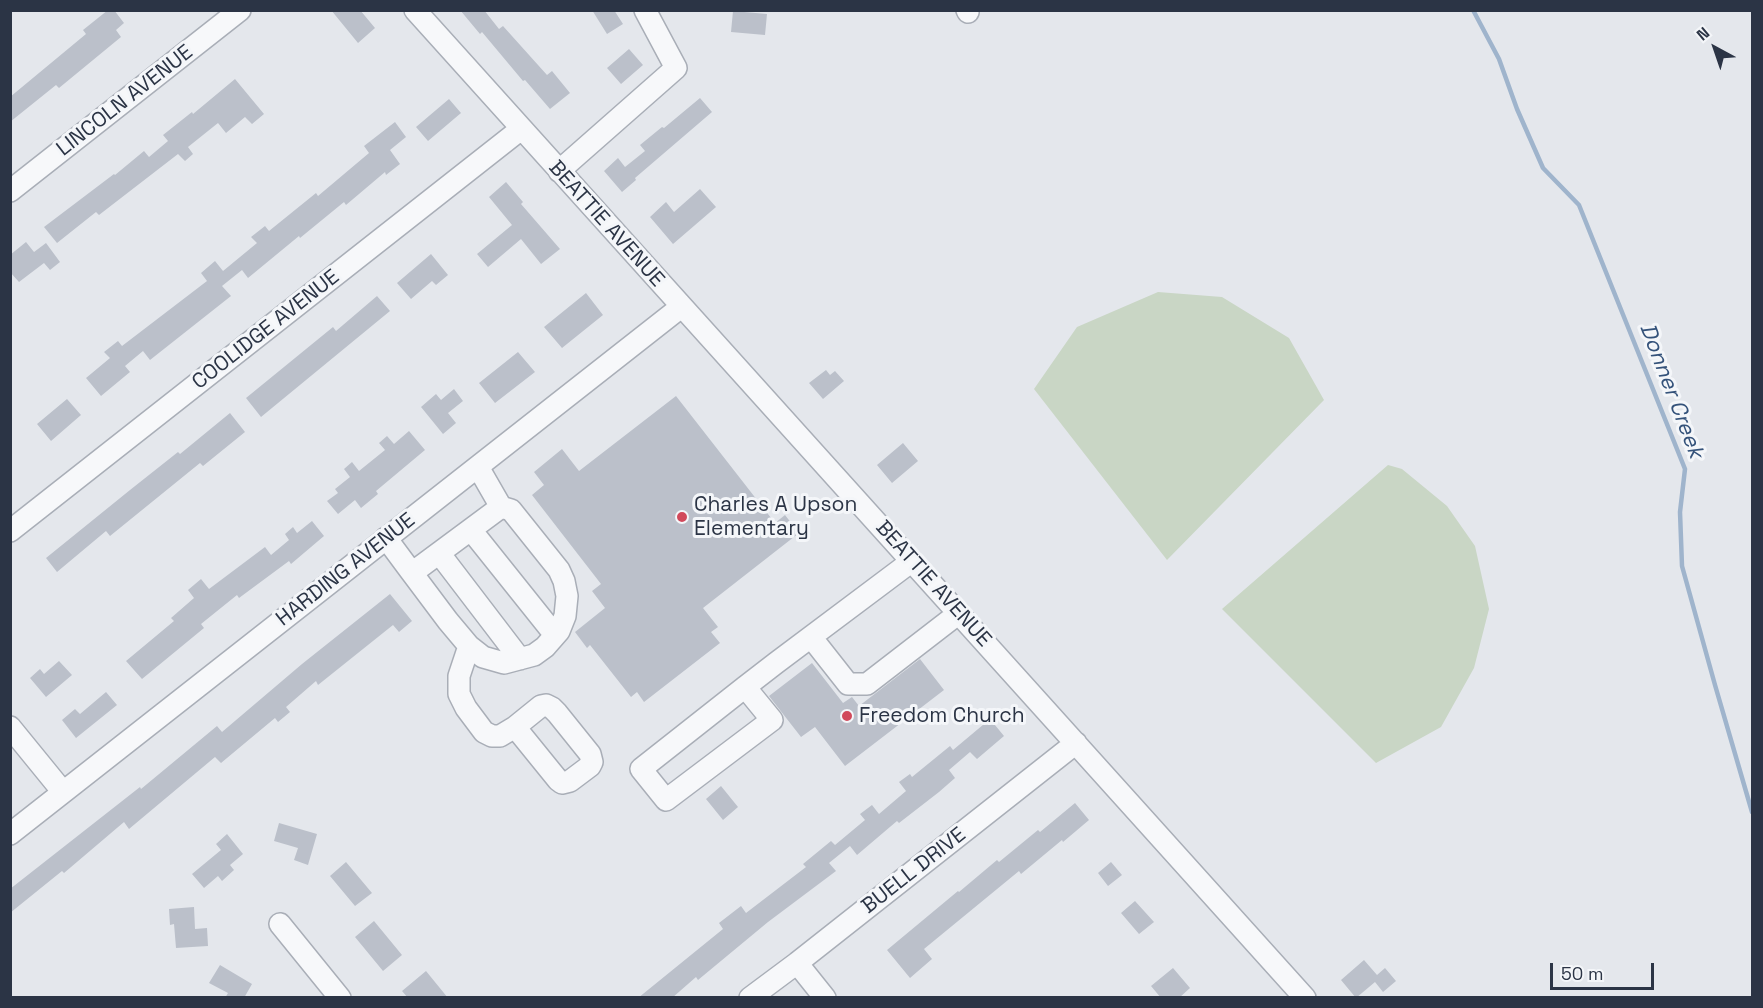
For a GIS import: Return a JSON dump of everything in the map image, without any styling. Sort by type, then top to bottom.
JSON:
[{"type":"street","name":"LINCOLN AVENUE","points":[[10,191],[240,10]]},
{"type":"street","name":"BEATTIE AVENUE","points":[[415,10],[1305,998]]},
{"type":"street","points":[[559,171],[676,69],[645,10]]},
{"type":"street","name":"COOLIDGE AVENUE","points":[[10,531],[521,129]]},
{"type":"street","name":"HARDING AVENUE","points":[[10,834],[681,307]]},
{"type":"street","points":[[386,538],[469,646],[483,657],[504,663],[534,655],[558,632],[565,616],[567,596],[564,581],[559,570],[511,510],[501,507],[478,467]]},
{"type":"street","points":[[412,573],[501,507]]},
{"type":"street","points":[[471,530],[555,635]]},
{"type":"street","points":[[439,553],[520,659]]},
{"type":"street","points":[[745,687],[772,720],[666,800],[641,769],[745,687],[912,561]]},
{"type":"street","points":[[811,637],[848,684],[867,684],[959,613]]},
{"type":"street","points":[[469,646],[459,676],[459,694],[466,708],[484,732],[492,736],[500,736],[515,727]]},
{"type":"street","points":[[10,727],[63,792]]},
{"type":"street","name":"BUELL DRIVE","points":[[750,998],[1076,742]]},
{"type":"street","points":[[280,924],[340,998]]},
{"type":"street","points":[[796,963],[825,998]]},
{"type":"green space","points":[[1158,292],[1222,297],[1289,338],[1324,400],[1167,560],[1034,389],[1077,327]]},
{"type":"green space","points":[[1388,465],[1402,469],[1447,506],[1475,546],[1489,609],[1474,668],[1441,727],[1376,763],[1222,609]]},
{"type":"building","points":[[108,10],[114,10],[124,23],[116,30],[121,37],[59,88],[56,85],[10,122],[10,97],[86,34],[83,30]]},
{"type":"building","points":[[331,10],[360,10],[375,28],[358,43]]},
{"type":"building","points":[[460,10],[484,10],[499,29],[503,26],[547,75],[552,71],[570,93],[550,109]]},
{"type":"building","points":[[592,10],[614,10],[623,24],[607,34]]},
{"type":"building","points":[[733,11],[767,14],[765,35],[731,32]]},
{"type":"building","points":[[629,49],[643,65],[621,84],[607,68]]},
{"type":"building","points":[[235,79],[264,114],[252,124],[245,117],[226,133],[218,123],[188,147],[193,154],[185,161],[178,154],[99,215],[96,212],[57,243],[44,227],[144,151],[149,157],[168,141],[163,135],[192,112],[193,114]]},
{"type":"building","points":[[700,98],[712,112],[635,178],[636,180],[622,192],[604,171],[618,158],[625,167],[645,151],[640,145]]},
{"type":"building","points":[[449,99],[461,113],[428,141],[416,127]]},
{"type":"building","points":[[395,122],[406,137],[390,150],[400,164],[386,175],[385,172],[346,205],[344,202],[248,278],[242,270],[222,286],[231,296],[150,360],[143,351],[125,366],[130,372],[101,396],[86,378],[110,358],[104,352],[118,341],[122,346],[207,281],[201,273],[215,261],[223,271],[257,243],[251,237],[265,226],[269,231],[316,193],[318,196],[369,153],[364,146]]},
{"type":"building","points":[[506,182],[523,202],[521,204],[560,249],[541,264],[521,239],[488,267],[477,254],[512,225],[489,197]]},
{"type":"building","points":[[700,189],[716,207],[673,244],[650,217],[666,202],[674,212]]},
{"type":"building","points":[[26,242],[34,252],[46,243],[60,262],[50,270],[44,263],[19,282],[10,272],[10,255]]},
{"type":"building","points":[[431,254],[448,275],[436,285],[432,281],[411,299],[397,283]]},
{"type":"building","points":[[586,293],[603,315],[562,348],[544,327]]},
{"type":"building","points":[[377,296],[390,311],[261,417],[246,398],[333,327],[336,331]]},
{"type":"building","points":[[518,352],[535,372],[495,403],[479,383]]},
{"type":"building","points":[[826,370],[830,375],[835,371],[844,381],[823,399],[809,383]]},
{"type":"building","points":[[454,389],[463,401],[448,413],[456,423],[443,434],[421,407],[436,394],[441,400]]},
{"type":"building","points":[[676,396],[775,523],[785,515],[799,533],[703,608],[718,627],[711,632],[720,643],[644,702],[637,692],[631,697],[590,645],[587,648],[575,632],[605,608],[592,591],[601,584],[532,495],[544,485],[534,472],[562,449],[579,471]]},
{"type":"building","points":[[67,399],[81,415],[51,441],[37,424]]},
{"type":"building","points":[[230,413],[245,432],[203,466],[200,463],[110,536],[106,531],[57,572],[46,558]]},
{"type":"building","points":[[409,431],[425,450],[376,491],[378,494],[361,508],[355,500],[338,514],[327,501],[338,493],[335,489],[350,477],[344,469],[352,462],[359,471],[385,450],[379,443],[387,436],[394,444]]},
{"type":"building","points":[[903,443],[918,461],[892,483],[877,465]]},
{"type":"building","points":[[312,521],[324,536],[291,564],[289,561],[239,598],[237,595],[201,624],[204,628],[142,679],[126,661],[174,621],[171,618],[194,598],[188,590],[201,579],[209,589],[265,547],[271,555],[289,540],[285,534],[293,527],[297,533]]},
{"type":"building","points":[[390,594],[412,621],[399,632],[393,625],[318,685],[316,681],[286,707],[290,712],[278,722],[275,718],[221,763],[215,757],[129,829],[124,822],[64,873],[62,871],[10,913],[10,889],[140,787],[141,789],[217,726],[222,732]]},
{"type":"building","name":"Freedom Church","points":[[920,659],[944,690],[845,766],[815,727],[801,737],[769,696],[812,663],[843,703],[852,697],[859,706]]},
{"type":"building","points":[[59,661],[72,675],[46,697],[30,678],[40,669],[44,674]]},
{"type":"building","points":[[106,692],[117,705],[76,738],[62,720],[75,709],[80,714]]},
{"type":"building","points":[[990,719],[1004,736],[977,759],[970,752],[949,770],[955,778],[939,792],[899,823],[897,821],[857,855],[850,846],[829,863],[836,871],[768,922],[698,980],[696,977],[672,998],[638,998],[723,929],[719,923],[741,906],[746,913],[806,867],[803,864],[831,841],[835,845],[865,820],[860,814],[872,805],[879,814],[906,791],[899,782],[910,774],[912,777],[950,746],[953,750]]},
{"type":"building","points":[[721,786],[738,807],[723,820],[706,799]]},
{"type":"building","points":[[1075,803],[1089,820],[1021,874],[1019,871],[924,949],[932,959],[910,978],[887,950],[997,860],[999,862]]},
{"type":"building","points":[[279,823],[317,834],[308,865],[294,860],[298,848],[274,841]]},
{"type":"building","points":[[227,834],[243,854],[230,865],[234,870],[222,881],[218,876],[204,888],[192,874],[221,850],[216,844]]},
{"type":"building","points":[[346,862],[372,893],[355,906],[330,876]]},
{"type":"building","points":[[1111,862],[1122,875],[1108,886],[1098,873]]},
{"type":"building","points":[[1135,901],[1154,922],[1139,934],[1121,913]]},
{"type":"building","points":[[194,907],[195,929],[207,928],[208,946],[176,948],[174,924],[170,925],[169,909]]},
{"type":"building","points":[[374,921],[402,955],[383,971],[355,937]]},
{"type":"building","points":[[1364,960],[1377,975],[1385,968],[1396,981],[1383,992],[1375,982],[1356,998],[1341,980]]},
{"type":"building","points":[[220,965],[252,984],[244,998],[225,998],[228,993],[209,983]]},
{"type":"building","points":[[1173,968],[1190,988],[1179,998],[1161,998],[1151,986]]},
{"type":"building","points":[[426,971],[448,998],[408,998],[402,991]]},
{"type":"waterway","name":"Donner Creek","points":[[1473,10],[1499,59],[1517,109],[1543,168],[1579,205],[1685,469],[1680,512],[1682,566],[1752,812]]},
{"type":"place","name":"Charles A Upson Elementary","points":[[682,517]]},
{"type":"place","name":"Freedom Church","points":[[847,716]]}]
